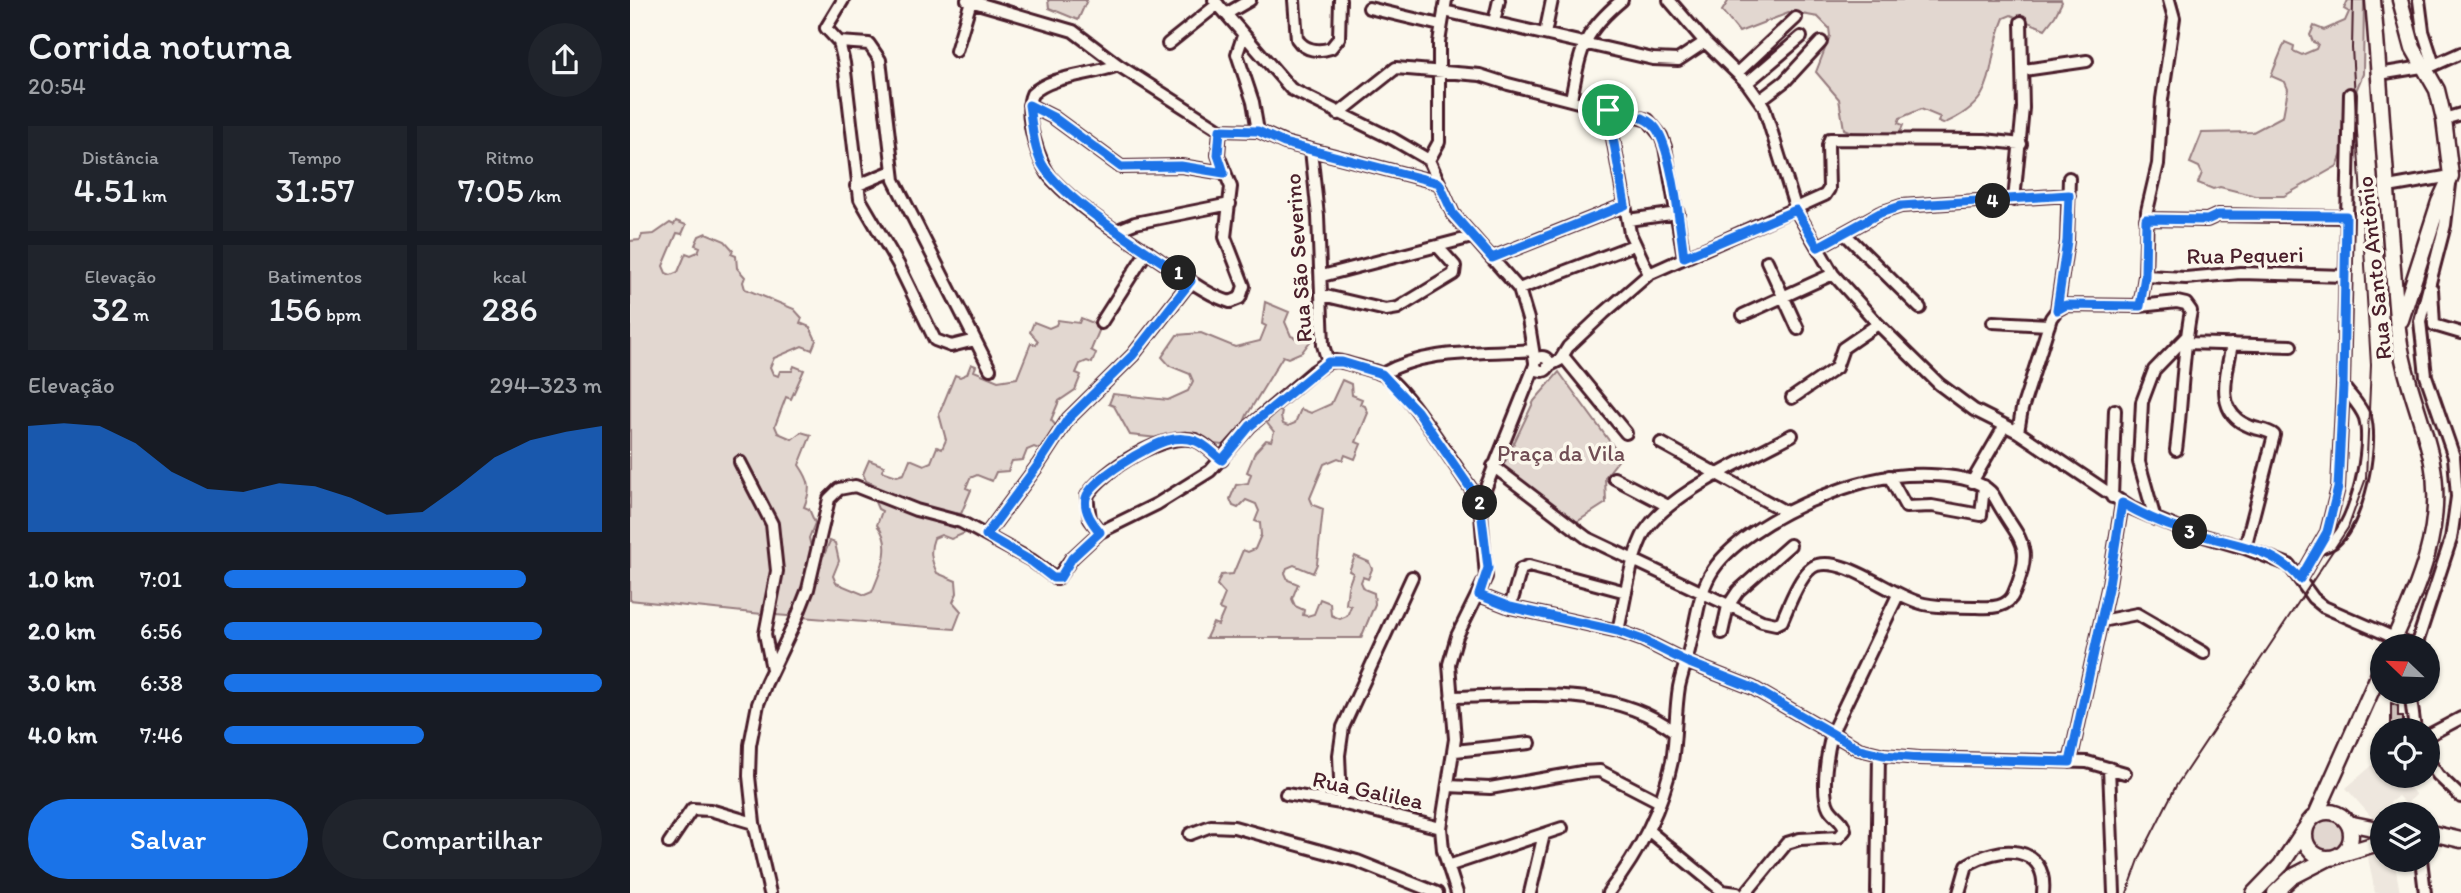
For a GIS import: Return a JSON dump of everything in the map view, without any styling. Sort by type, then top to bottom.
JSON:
[{"type":"main road","name":"Rua Santo Antônio","points":[[2373,0],[2398,332],[2432,463],[2435,489],[2435,512],[2424,572],[2397,634]]},
{"type":"main road","points":[[2398,332],[2435,214],[2451,176],[2444,119],[2437,90],[2428,66],[2413,48],[2400,0]]},
{"type":"main road","points":[[2254,893],[2281,865],[2316,815],[2370,693]]},
{"type":"main road","points":[[2333,773],[2335,807],[2351,836],[2336,856]]},
{"type":"main road","points":[[2316,815],[2323,812],[2370,826]]},
{"type":"main road","points":[[2305,829],[2309,849],[2315,854],[2336,856]]},
{"type":"main road","points":[[2440,835],[2461,840]]},
{"type":"main road","points":[[2274,893],[2292,877],[2336,856],[2370,846]]},
{"type":"street","points":[[843,0],[826,27],[839,42],[847,82],[856,186],[860,200],[898,264],[935,340],[951,346],[975,340]]},
{"type":"street","points":[[1226,14],[1250,0]]},
{"type":"street","points":[[1294,0],[1297,39],[1307,48],[1317,50],[1331,48],[1339,38],[1340,0]]},
{"type":"street","points":[[1494,22],[1499,0]]},
{"type":"street","points":[[1545,34],[1552,0]]},
{"type":"street","points":[[1571,100],[1583,43],[1591,30],[1622,0]]},
{"type":"street","points":[[1669,0],[1760,100],[1768,117],[1796,210],[1833,274],[1878,324],[1955,398],[2004,427],[2018,432],[2117,500],[2155,520],[2245,548],[2289,565],[2313,598],[2324,607],[2377,634]]},
{"type":"street","points":[[2140,306],[2145,276],[2146,219],[2158,164],[2162,99],[2173,30],[2174,18],[2169,0]]},
{"type":"street","points":[[2419,0],[2428,66]]},
{"type":"street","points":[[956,51],[969,1],[1073,31],[1118,65],[1220,130],[1258,131],[1284,143],[1439,183]]},
{"type":"street","points":[[1168,44],[1216,2],[1242,36],[1291,89],[1393,139],[1429,160],[1453,214],[1519,289],[1540,359],[1480,502],[1488,568],[1479,595],[1451,654],[1448,675],[1454,751],[1441,828],[1448,866],[1457,893]]},
{"type":"street","points":[[1429,160],[1439,142],[1440,25],[1445,5],[1494,22],[1667,61],[1685,57],[1705,42]]},
{"type":"street","points":[[1369,8],[1440,25]]},
{"type":"street","points":[[1737,73],[1796,18]]},
{"type":"street","points":[[2014,200],[2021,144],[2024,70],[2021,22]]},
{"type":"street","points":[[1242,36],[1237,54],[1253,103],[1258,131]]},
{"type":"street","points":[[1747,83],[1801,37]]},
{"type":"street","points":[[839,42],[869,44],[880,60],[892,171],[898,188],[990,369]]},
{"type":"street","points":[[1760,100],[1785,81],[1821,42]]},
{"type":"street","points":[[2379,74],[2428,66],[2461,53]]},
{"type":"street","points":[[2024,70],[2087,61]]},
{"type":"street","points":[[1118,65],[1100,72],[1056,80],[1037,89],[1030,102],[1039,157],[1053,180],[1118,230],[1191,281],[1230,302],[1240,298],[1244,292],[1225,237],[1231,187],[1218,155],[1220,130]]},
{"type":"street","points":[[1338,114],[1392,69],[1440,70],[1480,75],[1636,116],[1655,127],[1665,147],[1684,257]]},
{"type":"street","points":[[2300,579],[2318,549],[2334,512],[2338,488],[2350,94]]},
{"type":"street","points":[[1030,102],[1121,167],[1181,166],[1224,173]]},
{"type":"street","points":[[1608,110],[1634,245],[1649,274]]},
{"type":"street","points":[[2444,119],[2461,114]]},
{"type":"street","points":[[1382,374],[1411,360],[1434,355],[1516,351],[1540,359],[1566,352],[1649,274],[1796,210],[1827,192],[1830,139],[1985,140],[2021,144]]},
{"type":"street","name":"Rua São Severino","points":[[1311,150],[1321,276],[1323,345],[1328,362]]},
{"type":"street","points":[[856,186],[892,171]]},
{"type":"street","points":[[2388,187],[2451,176],[2445,225],[2420,321],[2426,376],[2454,457],[2459,498],[2451,539],[2419,634]]},
{"type":"street","points":[[2018,432],[2022,408],[2049,325],[2057,310],[2067,241],[2069,178]]},
{"type":"street","points":[[1818,247],[1880,213],[1901,206],[2069,195]]},
{"type":"street","points":[[1118,230],[1135,223],[1230,204]]},
{"type":"street","points":[[1492,258],[1625,205]]},
{"type":"street","points":[[1628,220],[1678,213]]},
{"type":"street","points":[[2146,219],[2207,220],[2218,215],[2346,216]]},
{"type":"street","points":[[1844,233],[1920,308]]},
{"type":"street","points":[[1321,276],[1439,248],[1472,237]]},
{"type":"street","points":[[1519,289],[1634,245]]},
{"type":"street","points":[[1322,295],[1376,309],[1398,308],[1454,274],[1455,266],[1439,248]]},
{"type":"street","points":[[1101,323],[1147,251]]},
{"type":"street","points":[[1767,261],[1798,329]]},
{"type":"street","name":"Rua Pequeri","points":[[2145,276],[2186,278],[2240,272],[2345,276]]},
{"type":"street","points":[[1743,315],[1833,274]]},
{"type":"street","points":[[2432,276],[2434,325],[2461,333]]},
{"type":"street","points":[[986,535],[1068,419],[1133,355],[1191,281]]},
{"type":"street","points":[[2057,310],[2066,305],[2186,304],[2191,311],[2176,450]]},
{"type":"street","points":[[1993,322],[2049,325]]},
{"type":"street","points":[[1792,397],[1836,368],[1843,348],[1878,324]]},
{"type":"street","points":[[2155,520],[2139,462],[2142,402],[2154,370],[2186,340],[2291,346]]},
{"type":"street","points":[[2232,344],[2224,398],[2230,414],[2248,426],[2274,435],[2245,548]]},
{"type":"street","points":[[1566,352],[1626,433]]},
{"type":"street","points":[[770,893],[754,823],[749,776],[750,745],[758,704],[796,622],[808,589],[827,505],[839,489],[847,486],[862,488],[916,510],[972,526],[1057,579],[1072,558],[1100,532],[1185,488],[1222,460],[1250,426],[1328,362],[1342,362],[1382,374],[1417,411],[1480,502]]},
{"type":"street","points":[[2318,549],[2333,542],[2344,527],[2360,486],[2365,464],[2367,431],[2364,415],[2343,386]]},
{"type":"street","points":[[2070,762],[2101,621],[2117,500],[2115,410]]},
{"type":"street","points":[[1972,482],[2004,427]]},
{"type":"street","points":[[1618,631],[1634,562],[1642,537],[1653,519],[1694,487],[1792,435]]},
{"type":"street","points":[[1100,532],[1090,519],[1087,496],[1097,482],[1132,458],[1159,443],[1182,439],[1198,441],[1222,460]]},
{"type":"street","points":[[1661,443],[1786,512]]},
{"type":"street","points":[[740,462],[772,524],[777,571],[765,634],[772,669]]},
{"type":"street","points":[[1493,466],[1587,538],[1634,562],[1703,592],[1762,621],[1780,623],[1807,570],[1818,564],[1837,564],[1898,595],[1925,605],[1992,608],[2000,606],[2012,598],[2025,564],[2020,536],[2004,515],[1992,492],[1984,486],[1934,474],[1889,476],[1839,489],[1786,512],[1759,529],[1723,559],[1710,575],[1703,592],[1680,684],[1672,759],[1660,802],[1648,831],[1608,893]]},
{"type":"street","points":[[1889,476],[1906,507],[1932,506],[1981,514],[1984,486]]},
{"type":"street","points":[[1614,478],[1668,506]]},
{"type":"street","points":[[1722,633],[1728,606],[1738,591],[1790,545]]},
{"type":"street","points":[[1510,607],[1518,574],[1521,569],[1529,566],[1626,592]]},
{"type":"street","points":[[1341,803],[1339,755],[1343,727],[1412,577]]},
{"type":"street","points":[[1479,595],[1510,607],[1618,631],[1753,688],[1859,749],[1919,758],[2087,762],[2125,772]]},
{"type":"street","points":[[1746,893],[1787,843],[1800,839],[1839,837],[1845,830],[1843,823],[1829,809],[1826,798],[1832,735],[1898,595]]},
{"type":"street","points":[[2101,621],[2137,614],[2204,653]]},
{"type":"street","points":[[1451,697],[1572,696],[1634,709],[1674,731]]},
{"type":"street","points":[[2440,730],[2461,718]]},
{"type":"street","points":[[1454,751],[1530,743]]},
{"type":"street","points":[[1877,893],[1879,754]]},
{"type":"street","points":[[2109,768],[2114,893]]},
{"type":"street","points":[[1448,786],[1490,788],[1600,771],[1660,802]]},
{"type":"street","points":[[2440,777],[2461,797]]},
{"type":"street","name":"Rua Galilea","points":[[1286,794],[1341,803],[1441,828]]},
{"type":"street","points":[[669,843],[692,809],[710,810],[754,823]]},
{"type":"street","points":[[1190,834],[1211,826],[1234,827],[1357,861],[1437,893]]},
{"type":"street","points":[[1448,866],[1562,828]]},
{"type":"street","points":[[1648,831],[1684,859],[1713,889],[1737,893]]},
{"type":"street","points":[[1530,893],[1544,834]]},
{"type":"street","points":[[1959,893],[1968,865],[1978,858],[2001,851],[2016,851],[2031,858],[2039,866],[2044,884],[2043,893]]},
{"type":"street","points":[[2423,872],[2425,893]]},
{"type":"shaded area","points":[[2370,767],[2370,788],[2410,788],[2416,795],[2408,802],[2404,802],[2398,796],[2391,802],[2370,802],[2370,815],[2346,788]]},
{"type":"shaded area","points":[[2371,872],[2396,872],[2400,893],[2375,893]]},
{"type":"green space","points":[[1048,0],[1087,0],[1078,20],[1049,8]]},
{"type":"green space","points":[[1729,0],[2062,2],[2045,29],[2011,15],[2004,18],[1988,80],[1975,104],[1943,124],[1938,122],[1940,117],[1921,109],[1900,118],[1898,123],[1903,125],[1897,140],[1858,135],[1844,129],[1839,99],[1816,72],[1830,36],[1829,28],[1818,17],[1791,12],[1739,32],[1722,11]]},
{"type":"green space","points":[[2348,0],[2364,0],[2363,74],[2347,113],[2347,142],[2337,166],[2284,196],[2256,196],[2220,187],[2213,189],[2198,183],[2202,173],[2199,167],[2190,163],[2202,133],[2253,132],[2283,116],[2288,89],[2285,82],[2271,76],[2285,42],[2294,46],[2293,51],[2302,55],[2316,49],[2318,44],[2313,42],[2310,35],[2314,26],[2324,30],[2345,21],[2349,12],[2344,9]]},
{"type":"green space","points":[[676,221],[686,225],[682,234],[677,233],[663,266],[666,273],[671,275],[678,272],[686,253],[691,255],[698,252],[700,247],[695,245],[699,236],[706,233],[725,241],[733,250],[731,254],[736,256],[737,268],[745,277],[745,289],[794,309],[802,318],[800,323],[810,327],[816,340],[812,350],[802,346],[774,358],[770,367],[773,374],[778,376],[780,371],[792,371],[794,366],[804,370],[791,399],[786,397],[775,426],[778,433],[792,439],[801,432],[811,435],[799,465],[809,485],[804,507],[809,509],[815,523],[809,538],[813,556],[818,558],[824,555],[830,541],[835,543],[839,561],[833,576],[836,583],[865,595],[872,592],[885,549],[885,541],[877,525],[882,511],[875,502],[879,492],[876,485],[866,481],[863,474],[869,460],[884,466],[882,471],[897,476],[904,474],[910,459],[924,465],[931,462],[937,447],[942,449],[946,440],[939,414],[955,375],[960,377],[967,374],[971,364],[976,366],[974,371],[998,381],[1017,378],[1031,343],[1036,345],[1038,341],[1030,332],[1034,322],[1049,328],[1056,325],[1058,320],[1079,323],[1081,318],[1096,324],[1099,331],[1091,350],[1096,353],[1092,363],[1087,361],[1080,364],[1076,373],[1081,375],[1075,390],[1059,401],[1051,420],[1059,429],[1044,451],[1034,447],[1027,450],[1023,460],[1012,461],[1008,471],[996,472],[992,481],[977,475],[970,478],[966,488],[971,490],[961,514],[956,513],[954,517],[967,528],[965,533],[951,539],[941,535],[934,538],[931,556],[937,573],[956,581],[957,593],[953,602],[961,611],[954,629],[762,614],[630,600],[630,241],[640,240],[642,235],[654,234],[670,223],[674,225]]},
{"type":"green space","points":[[1265,302],[1289,312],[1285,322],[1291,336],[1301,340],[1303,335],[1312,339],[1302,352],[1288,358],[1283,356],[1247,415],[1237,439],[1223,445],[1130,435],[1114,406],[1109,404],[1113,394],[1168,400],[1188,391],[1193,381],[1190,374],[1170,366],[1162,357],[1177,335],[1201,333],[1235,347],[1260,341],[1266,326],[1262,324]]},
{"type":"green space","name":"Praça da Vila","points":[[1559,372],[1621,457],[1605,477],[1606,503],[1575,523],[1503,466],[1534,401]]},
{"type":"green space","points":[[1342,380],[1351,384],[1352,395],[1362,399],[1360,404],[1365,406],[1368,413],[1356,442],[1361,444],[1355,459],[1345,455],[1343,460],[1338,458],[1324,464],[1310,498],[1313,505],[1323,509],[1317,564],[1313,573],[1294,565],[1287,568],[1285,573],[1288,580],[1298,584],[1292,599],[1295,606],[1304,610],[1303,615],[1314,614],[1320,599],[1330,603],[1331,615],[1340,619],[1347,616],[1351,606],[1346,604],[1353,573],[1349,571],[1355,556],[1369,562],[1372,569],[1368,579],[1363,577],[1361,582],[1364,589],[1374,593],[1375,604],[1361,638],[1206,638],[1213,623],[1218,625],[1224,611],[1219,609],[1225,594],[1217,585],[1221,575],[1233,574],[1243,550],[1248,552],[1255,549],[1261,535],[1260,523],[1255,521],[1259,511],[1256,504],[1246,500],[1238,508],[1233,506],[1230,499],[1236,485],[1248,483],[1251,474],[1247,472],[1255,452],[1266,440],[1271,441],[1274,432],[1267,423],[1273,408],[1282,412],[1283,424],[1288,426],[1295,423],[1301,409],[1311,413],[1331,404]]},
{"type":"green space","points":[[2330,818],[2342,823],[2347,835],[2342,847],[2330,852],[2318,847],[2313,835],[2318,823]]},
{"type":"building","points":[[2391,704],[2393,704],[2398,706],[2398,716],[2403,718],[2391,718]]},
{"type":"railway","points":[[2127,893],[2140,857],[2176,786],[2348,528],[2366,478],[2371,365],[2352,48],[2353,0]]},
{"type":"route","points":[[1029,105],[1053,117],[1121,167],[1165,165],[1224,173],[1218,155],[1220,130],[1250,130],[1284,143],[1439,183],[1453,214],[1492,258],[1625,205],[1608,110],[1648,120],[1661,136],[1678,213],[1684,257],[1796,210],[1818,247],[1880,213],[1901,206],[2069,195],[2067,241],[2057,310],[2066,305],[2140,306],[2145,276],[2146,219],[2207,220],[2218,215],[2281,214],[2346,216],[2338,488],[2327,532],[2300,579],[2289,565],[2273,558],[2155,520],[2122,503],[2109,584],[2070,762],[1919,758],[1884,755],[1859,749],[1753,688],[1687,662],[1643,640],[1618,631],[1510,607],[1479,595],[1488,568],[1480,502],[1401,391],[1382,374],[1342,362],[1328,362],[1313,372],[1250,426],[1222,460],[1198,441],[1173,439],[1159,443],[1132,458],[1097,482],[1091,488],[1086,502],[1090,519],[1100,532],[1072,558],[1060,578],[1053,578],[1031,561],[986,535],[1079,405],[1133,355],[1191,281],[1053,180],[1039,157],[1029,105]]}]
